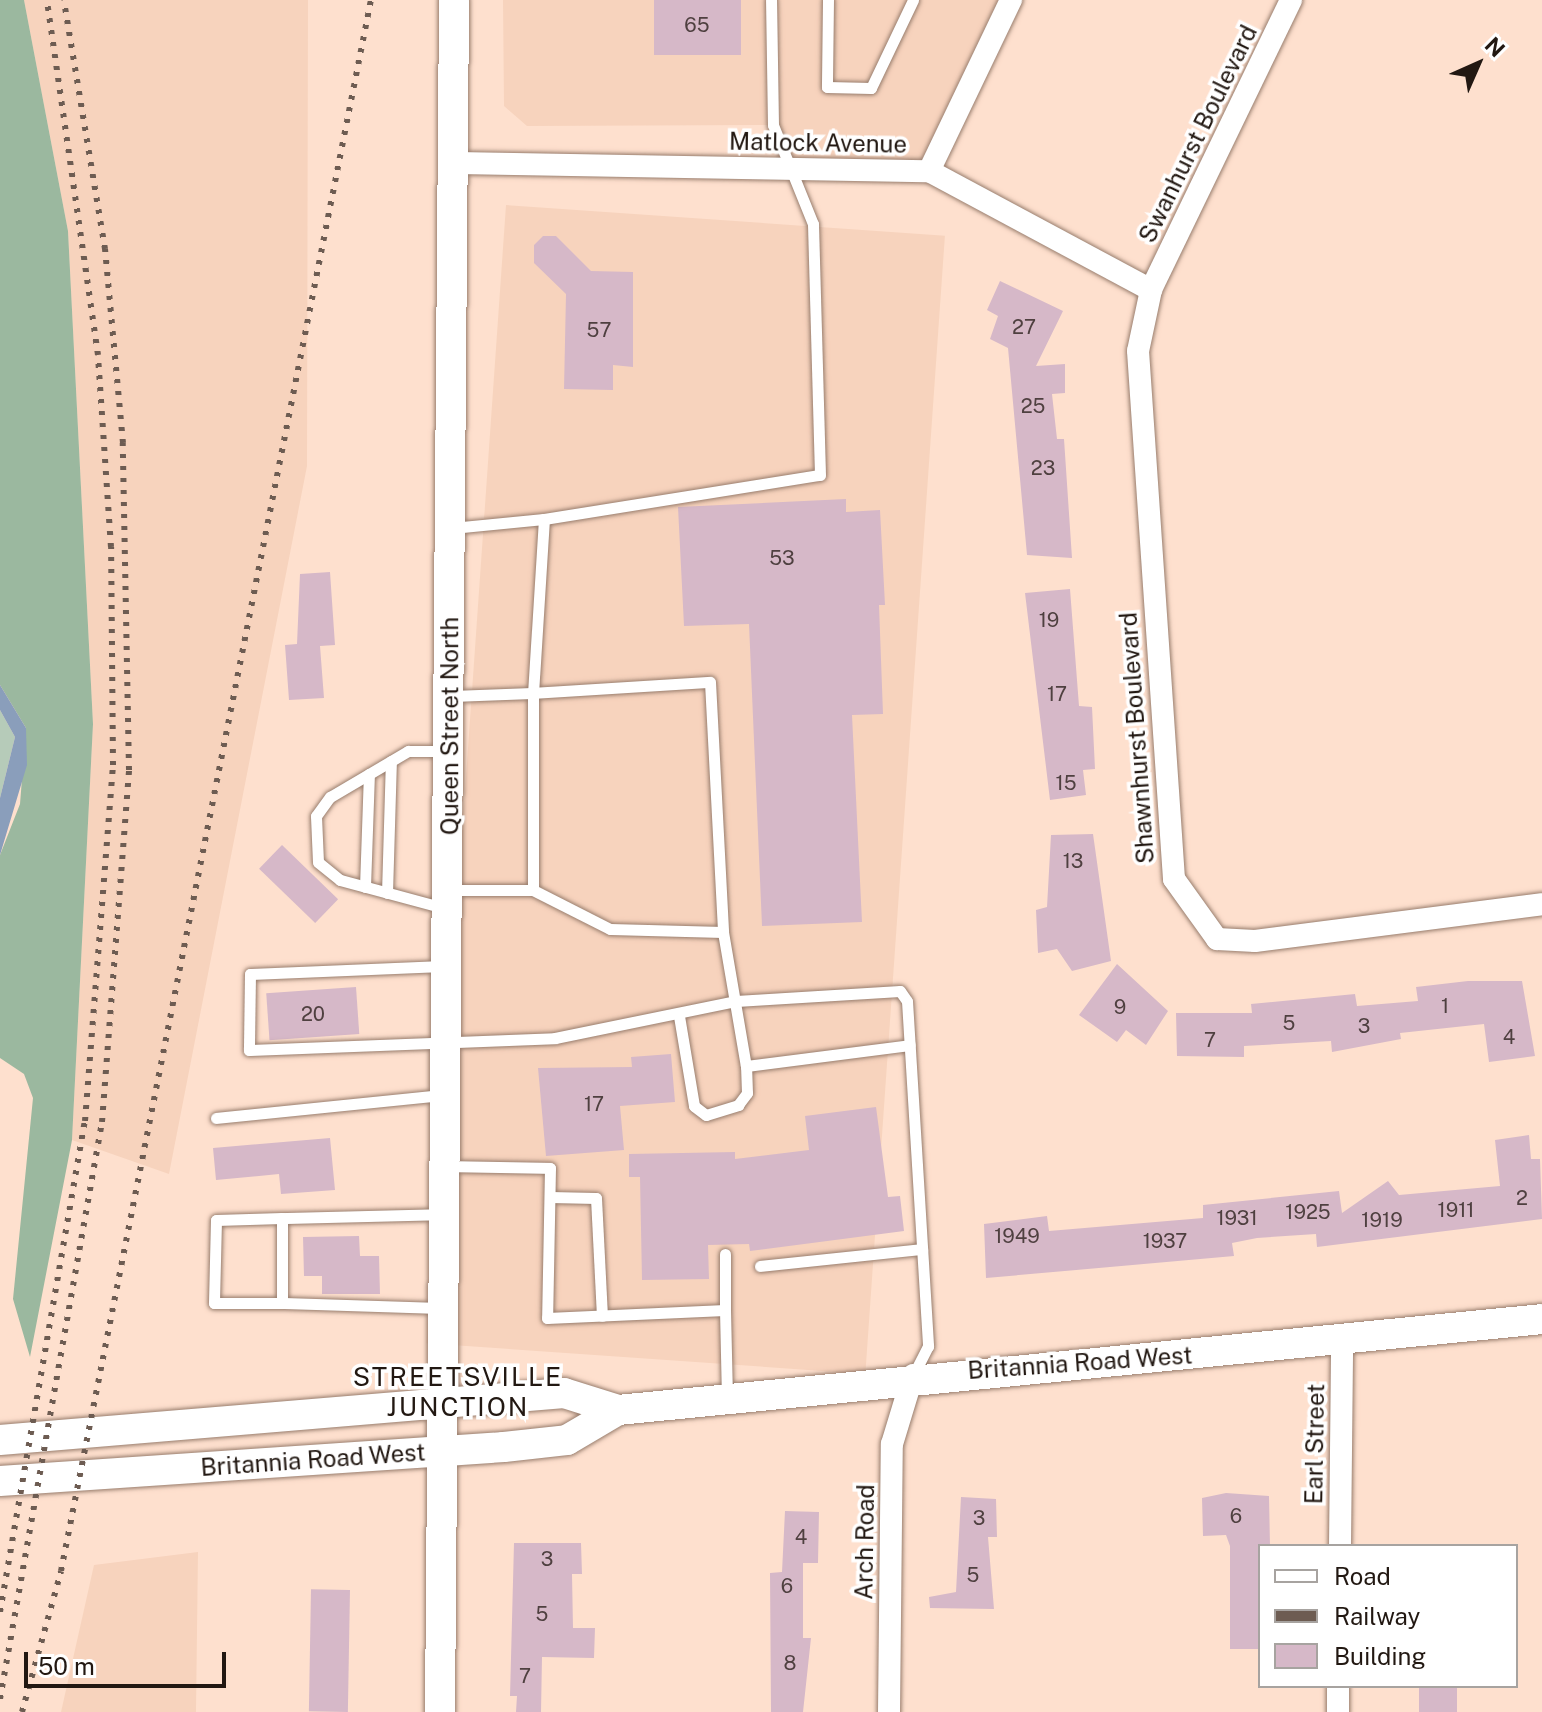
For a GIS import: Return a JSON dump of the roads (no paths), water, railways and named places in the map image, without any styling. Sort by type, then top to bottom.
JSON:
[{"type":"main road","name":"Queen Street North","points":[[440,1712],[448,1308],[454,0]]},
{"type":"main road","name":"Britannia Road West","points":[[0,1481],[567,1440],[618,1410],[913,1375],[1342,1343],[1542,1319]]},
{"type":"main road","name":"Britannia Road West","points":[[0,1440],[564,1393],[618,1410]]},
{"type":"street","points":[[929,171],[1011,0]]},
{"type":"street","name":"Swanhurst Boulevard","points":[[1151,290],[1291,0]]},
{"type":"street","name":"Matlock Avenue","points":[[454,163],[929,171],[1151,290]]},
{"type":"street","name":"Shawnhurst Boulevard","points":[[1151,290],[1136,381],[1174,879],[1194,915],[1217,939],[1255,941],[1542,904]]},
{"type":"street","name":"Earl Street","points":[[1340,1544],[1342,1343]]},
{"type":"street","name":"Arch Road","points":[[889,1712],[892,1444],[913,1375]]},
{"type":"street","points":[[1338,1688],[1338,1712]]},
{"type":"lane","points":[[451,529],[544,519],[820,475],[813,224],[773,125],[771,0]]},
{"type":"lane","points":[[828,0],[827,87],[871,88],[913,0]]},
{"type":"lane","points":[[533,890],[533,693],[544,519]]},
{"type":"lane","points":[[450,696],[710,682],[723,932],[746,1066],[747,1093],[738,1105],[706,1115],[694,1106],[679,1016]]},
{"type":"lane","points":[[450,751],[408,751],[330,797],[316,816],[318,862],[340,880],[387,893],[450,900],[533,890],[610,929],[723,932]]},
{"type":"lane","points":[[387,893],[391,761]]},
{"type":"lane","points":[[365,887],[369,774]]},
{"type":"lane","points":[[449,965],[250,974],[249,1050],[555,1038],[679,1016],[736,1001],[886,987],[907,1001],[928,1346],[913,1375]]},
{"type":"lane","points":[[746,1066],[910,1045]]},
{"type":"lane","points":[[216,1118],[448,1095]]},
{"type":"lane","points":[[448,1166],[550,1168],[547,1318],[725,1310]]},
{"type":"lane","points":[[550,1197],[596,1198],[602,1316]]},
{"type":"lane","points":[[448,1214],[216,1220],[214,1303],[448,1308]]},
{"type":"lane","points":[[282,1218],[282,1303]]},
{"type":"lane","points":[[760,1266],[922,1249]]},
{"type":"lane","points":[[725,1254],[727,1397]]},
{"type":"water","points":[[0,685],[26,728],[27,765],[0,855],[0,798],[15,737],[0,710]]},
{"type":"railway","points":[[0,1612],[85,1121],[113,765],[111,547],[98,355],[47,0]]},
{"type":"railway","points":[[0,1699],[102,1122],[129,770],[123,443],[105,249],[64,0]]},
{"type":"railway","points":[[22,1712],[61,1571],[371,0]]},
{"type":"district","name":"STREETSVILLE JUNCTION","points":[[458,1392]]}]
